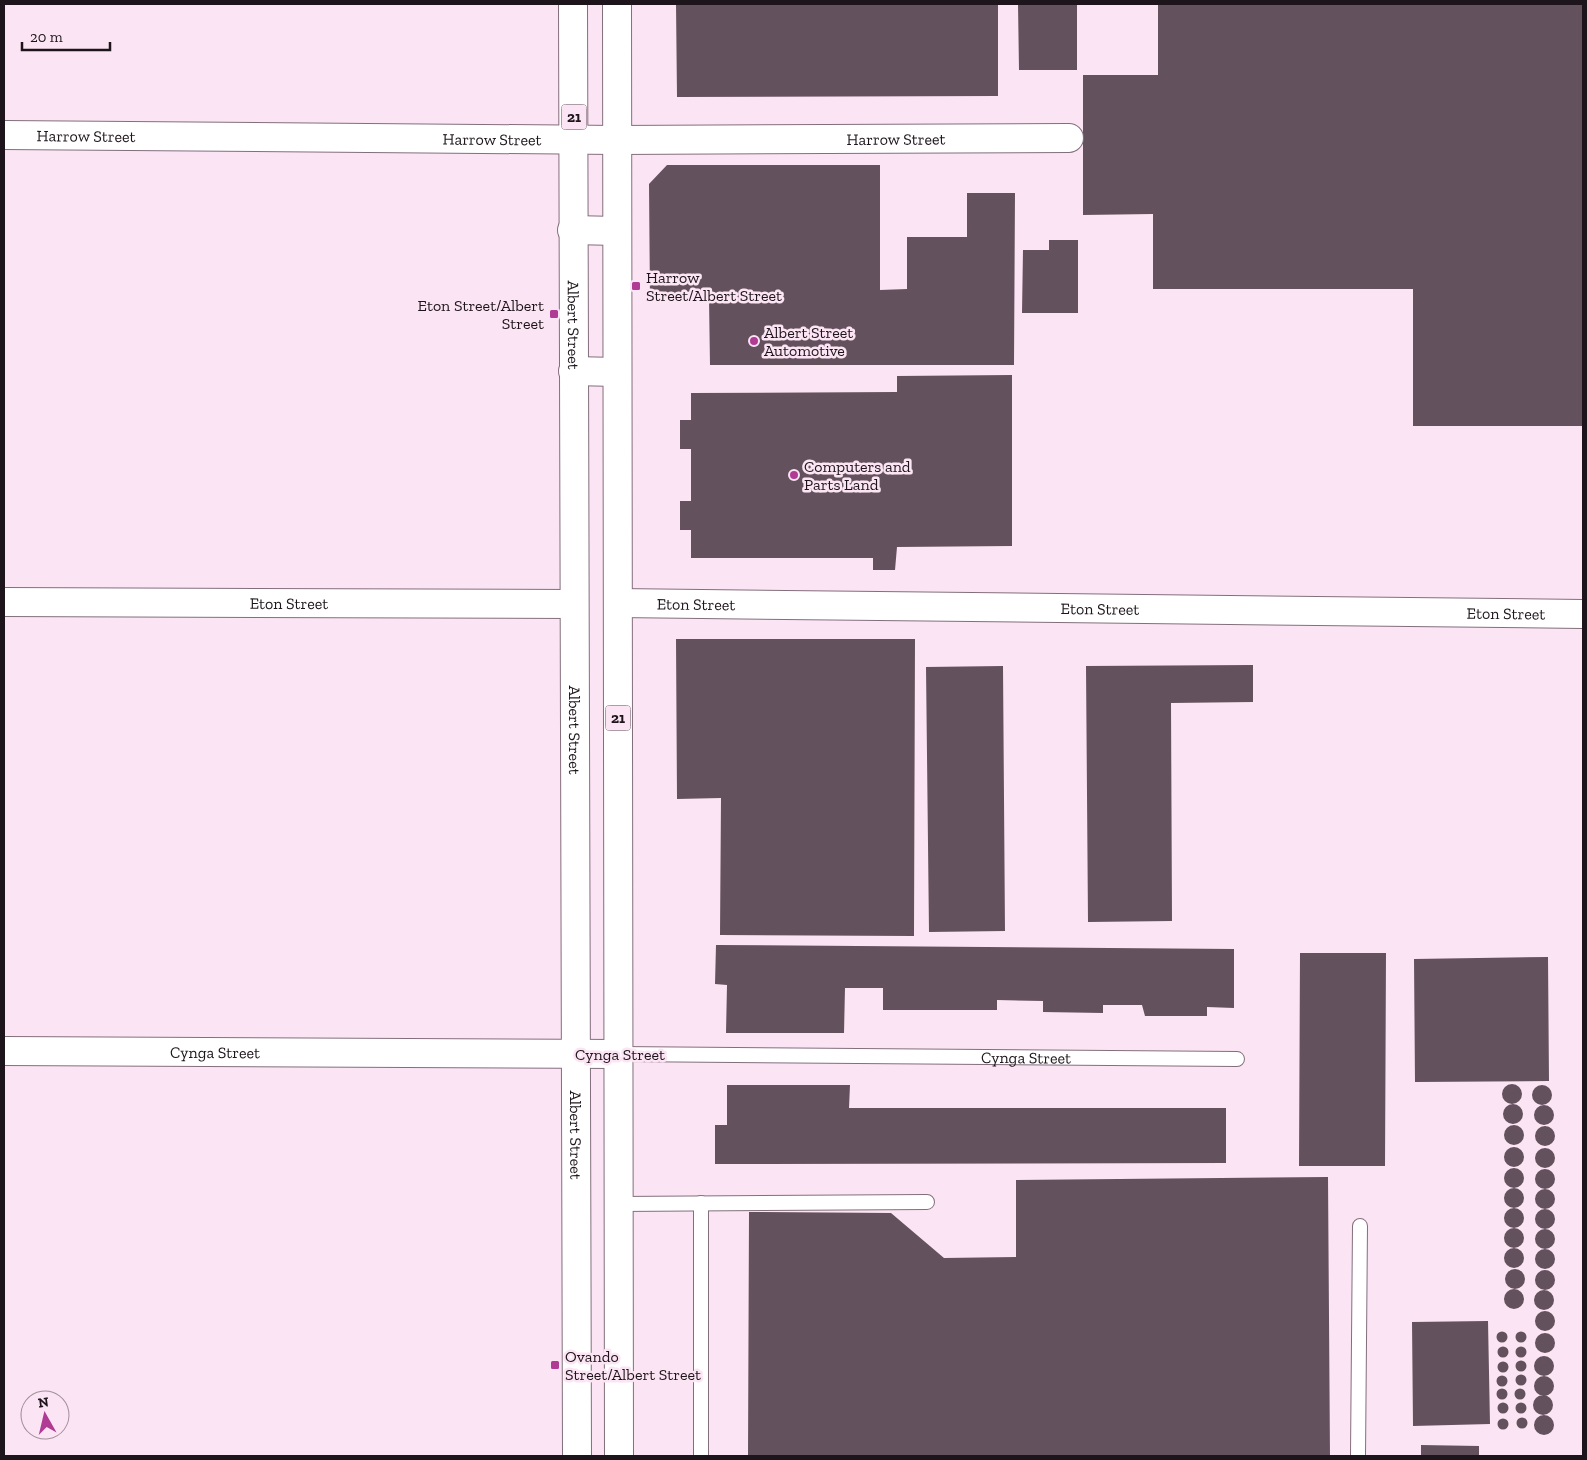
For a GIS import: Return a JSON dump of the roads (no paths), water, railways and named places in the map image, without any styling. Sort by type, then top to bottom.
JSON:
[{"type":"main road","name":"Albert Street","points":[[573,4],[574,139],[572,230],[577,1456]]},
{"type":"main road","name":"21","points":[[617,4],[619,1456]]},
{"type":"main road","name":"Harrow Street","points":[[4,135],[617,140],[1070,138]]},
{"type":"main road","points":[[572,230],[617,231]]},
{"type":"main road","points":[[573,371],[617,372]]},
{"type":"main road","name":"Eton Street","points":[[4,602],[618,603],[1583,614]]},
{"type":"main road","name":"Cynga Street","points":[[4,1051],[618,1054]]},
{"type":"lane","name":"Cynga Street","points":[[618,1054],[1236,1060]]},
{"type":"lane","points":[[619,1204],[927,1202]]},
{"type":"lane","points":[[701,1203],[701,1456]]},
{"type":"lane","points":[[1358,1456],[1360,1226]]},
{"type":"place","name":"Harrow Street/Albert Street","points":[[636,286]]},
{"type":"place","name":"Eton Street/Albert Street","points":[[554,314]]},
{"type":"place","name":"Albert Street Automotive","points":[[754,341]]},
{"type":"place","name":"Computers and Parts Land","points":[[794,475]]},
{"type":"place","name":"Ovando Street/Albert Street","points":[[555,1365]]}]
